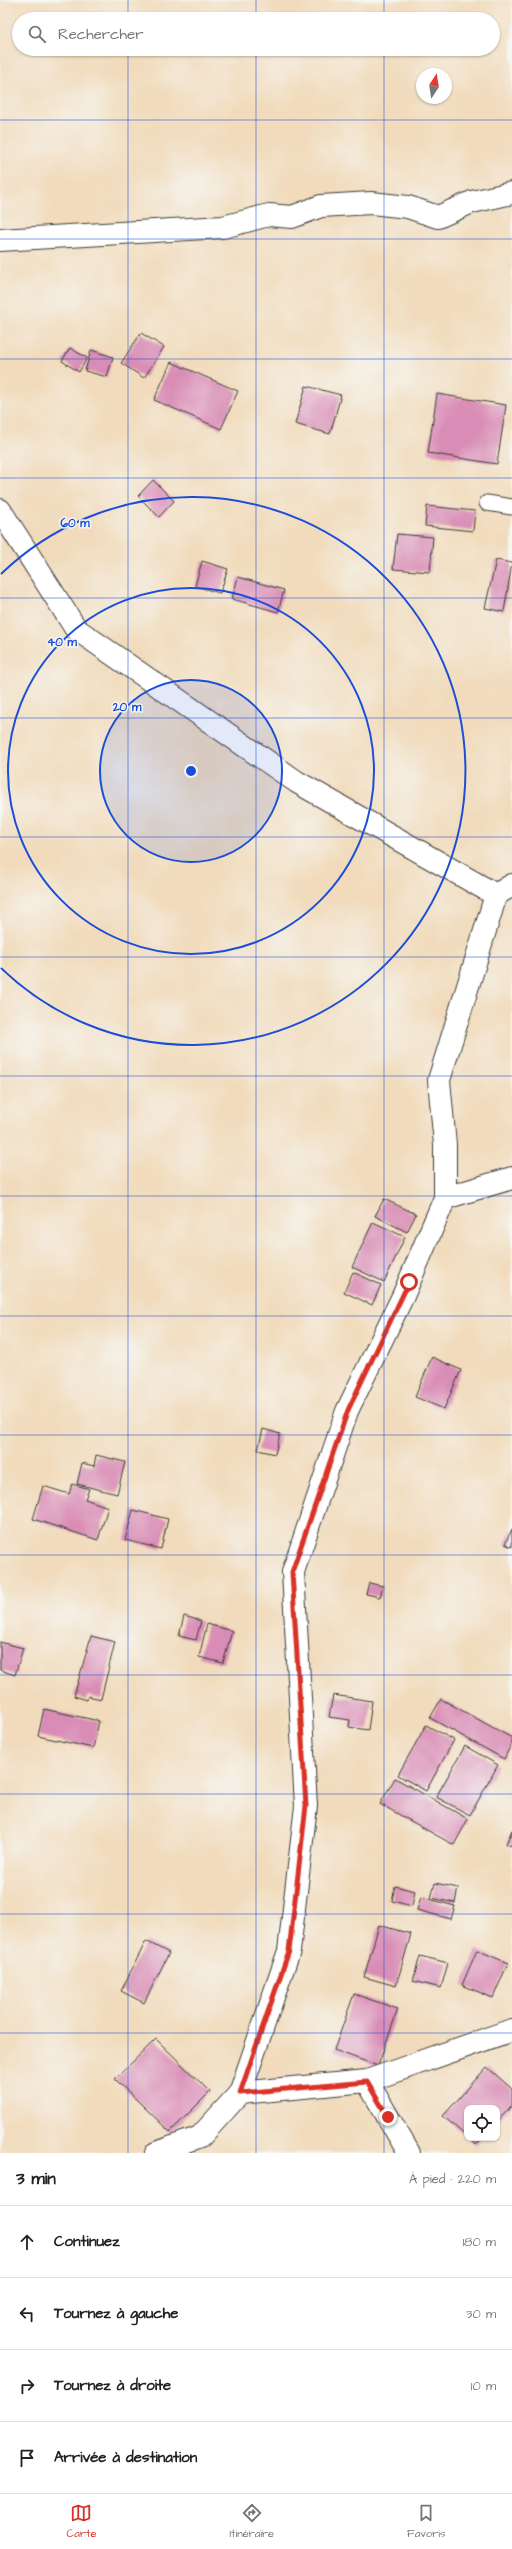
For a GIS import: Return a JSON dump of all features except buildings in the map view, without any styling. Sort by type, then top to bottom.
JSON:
[{"type":"street","points":[[0,240],[223,227],[269,215],[292,216],[321,206],[372,203],[408,207],[438,217],[472,202],[512,193]]},
{"type":"street","points":[[0,510],[76,629],[297,782],[504,890],[439,1080],[445,1145],[445,1198],[403,1296],[348,1410],[292,1572],[306,1806],[289,1951],[240,2093],[200,2137],[156,2153]]},
{"type":"street","points":[[445,1198],[512,1178]]},
{"type":"street","points":[[240,2093],[367,2082],[512,2030]]},
{"type":"street","points":[[367,2082],[410,2153]]},
{"type":"lane","points":[[487,503],[512,507]]},
{"type":"route","points":[[388,2117],[367,2082],[240,2093],[289,1951],[306,1806],[292,1572],[348,1410],[409,1282]]}]
